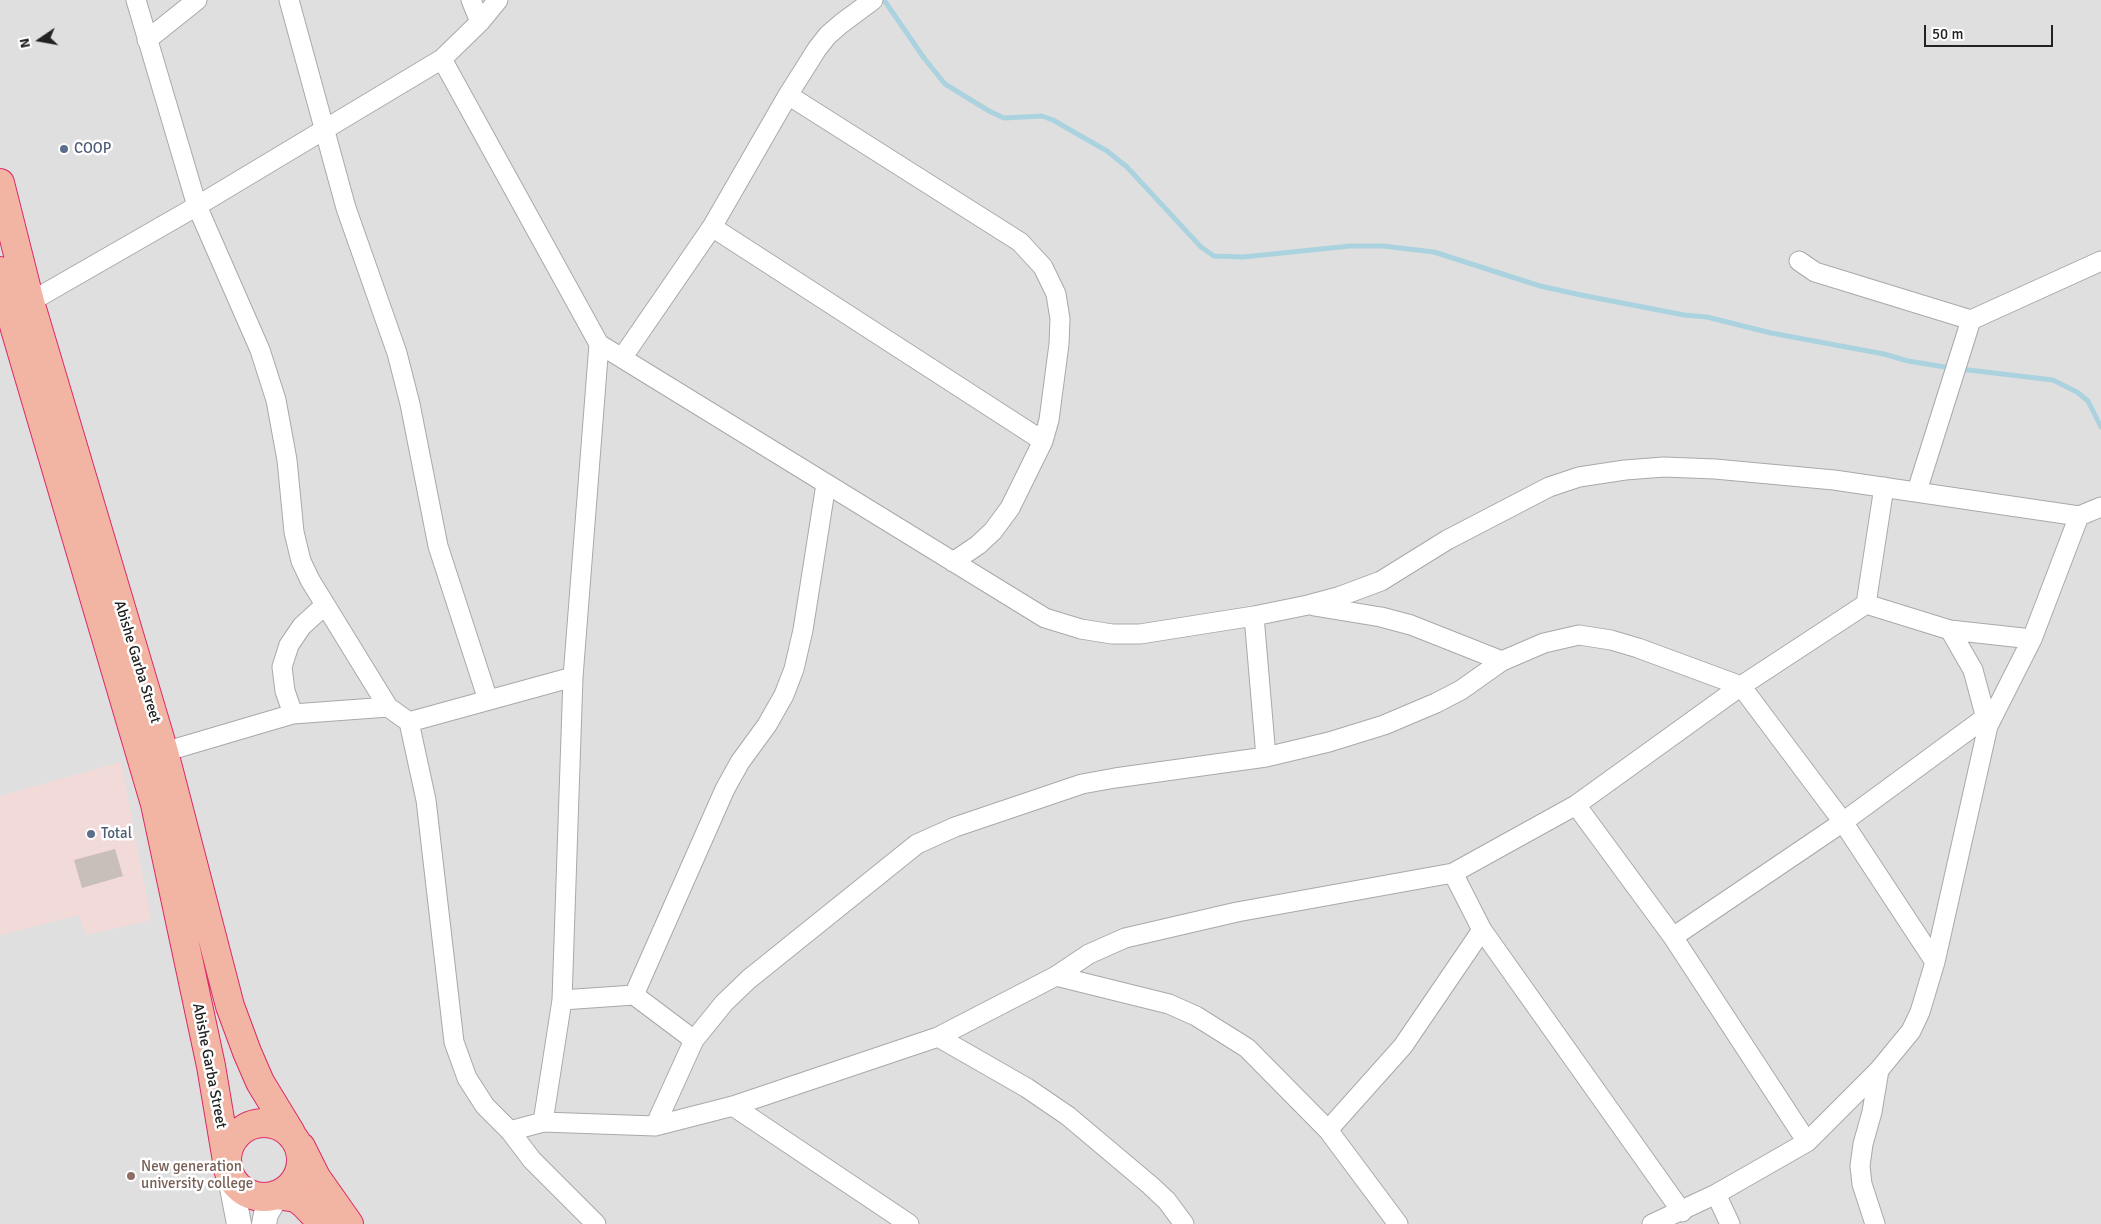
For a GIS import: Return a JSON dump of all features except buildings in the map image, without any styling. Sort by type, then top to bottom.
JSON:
[{"type":"highway","name":"Abishe Garba Street","points":[[0,183],[30,302],[164,752],[166,801]]},
{"type":"highway","name":"Abishe Garba Street","points":[[0,270],[8,332],[166,801],[188,900],[228,1167]]},
{"type":"highway","name":"Abishe Garba Street","points":[[188,900],[238,1032],[260,1082],[316,1177],[349,1224]]},
{"type":"highway","points":[[277,1195],[294,1182],[300,1173],[301,1152],[294,1138],[283,1127],[273,1123],[262,1122],[242,1129],[229,1146],[227,1156],[231,1177],[238,1186],[256,1196],[267,1197],[277,1195],[296,1198],[323,1224]]},
{"type":"street","points":[[136,0],[197,206],[260,350],[276,400],[287,460],[294,532],[301,561],[310,580],[388,707],[409,722],[426,800],[454,1042],[467,1078],[485,1106],[510,1131],[532,1160],[596,1224]]},
{"type":"street","points":[[147,40],[197,0]]},
{"type":"street","points":[[290,0],[357,242],[396,353],[410,404],[438,546],[488,700]]},
{"type":"street","points":[[471,0],[480,22]]},
{"type":"street","points":[[30,302],[197,206],[442,59],[480,22],[498,0]]},
{"type":"street","points":[[622,358],[712,227],[788,95],[817,49],[828,35],[873,0]]},
{"type":"street","points":[[442,59],[599,344],[1045,618],[1081,629],[1112,634],[1140,634],[1254,616],[1308,605],[1381,581],[1447,540],[1549,487],[1580,477],[1625,470],[1681,468],[1764,474],[1917,491],[2079,516],[2101,507]]},
{"type":"street","points":[[788,95],[1020,242],[1043,267],[1056,294],[1060,319],[1059,344],[1049,420],[1043,441],[1010,508],[993,532],[978,545],[952,562]]},
{"type":"street","points":[[712,227],[1043,441]]},
{"type":"street","points":[[1799,260],[1815,272],[1971,320],[2101,261]]},
{"type":"street","points":[[1917,491],[1971,320]]},
{"type":"street","points":[[543,1122],[562,1000],[573,677],[599,344]]},
{"type":"street","points":[[634,995],[721,797],[740,762],[767,725],[784,695],[794,669],[803,630],[826,484]]},
{"type":"street","points":[[510,1131],[543,1122],[655,1126],[733,1106],[938,1036],[1056,976],[1089,954],[1125,938],[1237,912],[1454,872],[1576,805],[1741,686],[1866,604],[1884,487]]},
{"type":"street","points":[[1652,1224],[1682,1212],[1807,1142],[1879,1070],[1911,1031],[1920,1012],[1935,962],[1987,722],[2032,639],[2079,516]]},
{"type":"street","points":[[293,714],[285,691],[282,667],[289,645],[302,626],[325,604]]},
{"type":"street","points":[[1866,604],[1950,630],[2032,639]]},
{"type":"street","points":[[1308,605],[1381,617],[1411,625],[1502,661]]},
{"type":"street","points":[[1254,616],[1266,757]]},
{"type":"street","points":[[1950,630],[1973,670],[1987,722]]},
{"type":"street","points":[[655,1126],[694,1040],[724,1003],[749,979],[917,844],[955,827],[1082,784],[1266,757],[1329,742],[1384,725],[1462,690],[1502,661],[1544,643],[1578,635],[1611,640],[1638,648],[1741,686],[1843,822],[1935,962]]},
{"type":"street","points":[[409,722],[573,677]]},
{"type":"street","points":[[164,752],[293,714],[388,707]]},
{"type":"street","points":[[1673,937],[1987,722]]},
{"type":"street","points":[[1576,805],[1673,937],[1807,1142]]},
{"type":"street","points":[[1454,872],[1482,930],[1682,1212]]},
{"type":"street","points":[[1328,1130],[1403,1046],[1482,930]]},
{"type":"street","points":[[1056,976],[1169,1004],[1196,1016],[1247,1048],[1328,1130],[1398,1224]]},
{"type":"street","points":[[562,1000],[634,995],[694,1040]]},
{"type":"street","points":[[938,1036],[1027,1088],[1068,1116],[1150,1184],[1184,1224]]},
{"type":"street","points":[[1875,1224],[1862,1184],[1860,1166],[1879,1070]]},
{"type":"street","points":[[733,1106],[909,1224]]},
{"type":"street","points":[[228,1167],[239,1224]]},
{"type":"street","points":[[1716,1194],[1730,1224]]},
{"type":"street","points":[[264,1224],[266,1214],[277,1195]]},
{"type":"shaded area","points":[[0,0],[2101,0],[2101,1224],[0,1224]]},
{"type":"shaded area","points":[[121,762],[151,920],[86,935],[79,915],[0,935],[0,796]]},
{"type":"waterway","points":[[884,0],[924,58],[945,84],[1004,118],[1042,116],[1053,120],[1107,151],[1127,167],[1201,247],[1214,256],[1243,257],[1350,246],[1383,246],[1434,252],[1540,286],[1684,315],[1707,317],[1771,333],[1951,368]]},
{"type":"waterway","points":[[1960,369],[2053,380],[2077,392],[2088,401],[2101,427]]},
{"type":"place","name":"COOP","points":[[64,149]]},
{"type":"place","name":"Total","points":[[91,834]]},
{"type":"place","name":"New generation university college","points":[[131,1176]]}]
